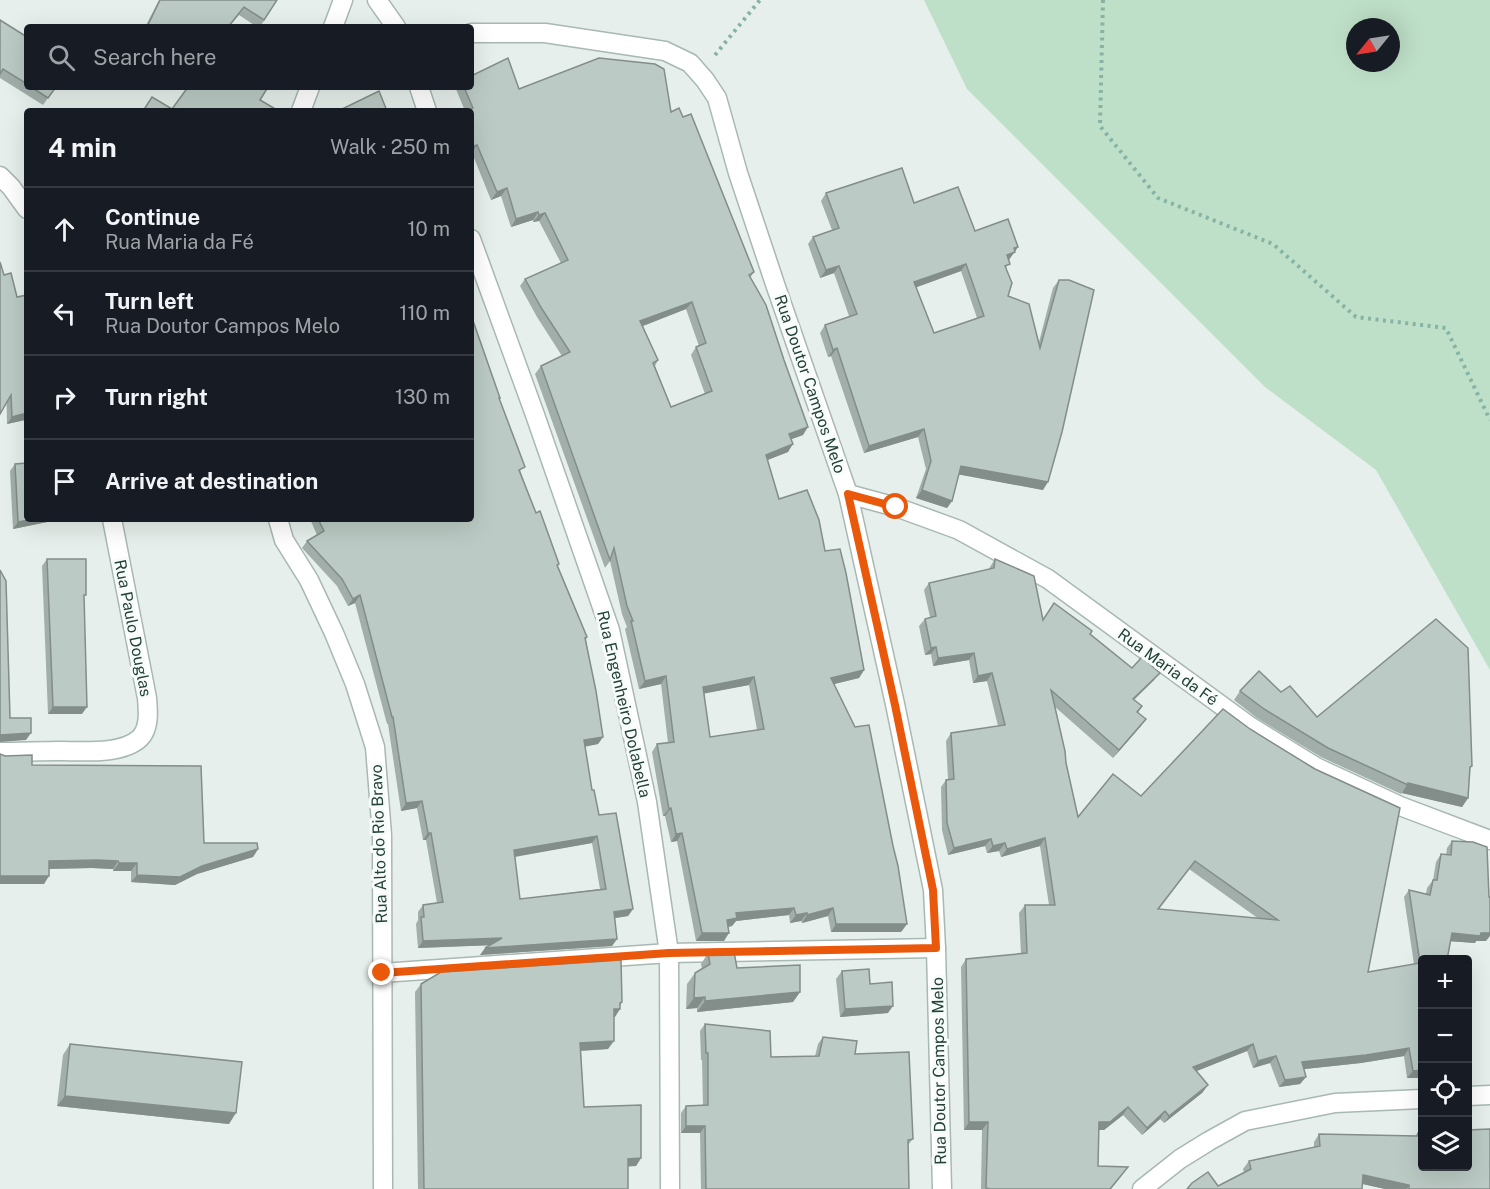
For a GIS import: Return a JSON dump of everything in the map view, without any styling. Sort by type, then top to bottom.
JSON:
[{"type":"street","points":[[334,24],[343,0]]},
{"type":"street","points":[[377,0],[394,24]]},
{"type":"street","name":"Rua Doutor Campos Melo","points":[[474,33],[545,33],[665,51],[690,63],[717,98],[771,273],[848,494],[895,705],[933,890],[942,1189]]},
{"type":"street","points":[[302,108],[309,90]]},
{"type":"street","points":[[420,90],[426,108]]},
{"type":"street","points":[[0,176],[24,205]]},
{"type":"street","name":"Rua Engenheiro Dolabella","points":[[474,247],[610,630],[647,802],[669,953],[670,1189]]},
{"type":"street","name":"Rua Maria da Fé","points":[[848,494],[896,507],[959,530],[1048,579],[1251,727],[1316,766],[1400,806],[1490,840]]},
{"type":"street","name":"Rua Paulo Douglas","points":[[0,752],[103,751],[123,747],[141,737],[145,729],[148,715],[147,698],[113,522]]},
{"type":"street","name":"Rua Alto do Rio Bravo","points":[[279,522],[284,540],[309,580],[334,633],[355,684],[375,747],[382,835],[383,1189]]},
{"type":"street","points":[[382,973],[669,953],[936,948]]},
{"type":"street","points":[[1472,1096],[1490,1095]]},
{"type":"street","points":[[1142,1189],[1180,1159],[1245,1121],[1335,1103],[1418,1099]]},
{"type":"path","points":[[699,74],[760,0]]},
{"type":"path","points":[[1103,0],[1100,126],[1158,198],[1273,244],[1356,317],[1446,328],[1490,420]]},
{"type":"green space","points":[[924,0],[1490,0],[1490,670],[1376,470],[1265,387],[967,89]]},
{"type":"building","points":[[160,0],[277,0],[264,20],[244,7],[230,24],[148,24]]},
{"type":"building","points":[[0,20],[24,35],[24,82],[3,69],[0,74]]},
{"type":"building","points":[[508,58],[519,89],[599,58],[655,64],[664,69],[671,112],[679,108],[683,117],[691,114],[754,272],[749,275],[766,305],[808,427],[789,434],[793,444],[766,455],[779,499],[807,490],[819,520],[825,551],[840,549],[864,670],[831,678],[855,727],[869,725],[898,866],[907,924],[836,924],[833,908],[807,915],[807,913],[796,915],[794,908],[736,913],[737,918],[727,920],[729,933],[702,933],[682,833],[676,834],[657,744],[674,742],[666,676],[645,681],[631,621],[633,621],[627,606],[614,548],[610,560],[541,366],[570,352],[525,279],[568,260],[545,213],[539,215],[538,212],[516,219],[507,188],[497,192],[477,145],[474,146],[473,108],[465,90],[474,90],[474,75]],"holes":[[[692,302],[706,343],[696,347],[712,391],[671,407],[653,363],[658,360],[640,321]],[[754,677],[764,729],[710,737],[703,687]]]},
{"type":"building","points":[[36,90],[54,90],[48,98]]},
{"type":"building","points":[[186,90],[266,90],[260,100],[274,108],[173,108]]},
{"type":"building","points":[[379,91],[386,108],[344,108]]},
{"type":"building","points":[[152,97],[170,108],[145,108]]},
{"type":"building","points":[[902,168],[914,203],[958,187],[975,231],[1008,219],[1018,247],[1014,248],[1015,252],[1007,255],[1010,264],[1005,266],[1012,283],[1008,296],[1029,304],[1040,348],[1059,280],[1069,280],[1094,290],[1062,432],[1048,482],[961,466],[952,501],[922,490],[931,461],[924,429],[869,446],[837,348],[833,350],[825,325],[857,314],[839,266],[826,270],[813,237],[839,228],[826,193]],"holes":[[[966,264],[984,316],[934,333],[914,282]]]},
{"type":"building","points":[[0,262],[4,275],[11,273],[17,297],[24,296],[24,414],[12,417],[11,395],[0,414]]},
{"type":"building","points":[[474,324],[525,467],[519,470],[536,513],[540,511],[559,564],[557,565],[587,637],[585,638],[603,737],[584,740],[592,790],[594,790],[599,815],[616,813],[633,909],[614,912],[617,939],[485,948],[502,938],[423,941],[421,917],[424,917],[423,905],[443,902],[431,833],[428,833],[422,801],[406,803],[393,717],[360,595],[353,599],[342,579],[307,541],[324,531],[320,522],[474,522]],"holes":[[[597,836],[606,889],[520,899],[514,850]]]},
{"type":"building","points":[[24,463],[24,521],[18,522],[15,464]]},
{"type":"building","points":[[47,559],[86,559],[86,595],[84,595],[87,707],[53,707]]},
{"type":"building","points":[[995,559],[1034,576],[1043,620],[1054,603],[1092,631],[1090,634],[1132,668],[1142,657],[1160,673],[1133,699],[1142,706],[1137,712],[1146,719],[1119,750],[1051,690],[1078,817],[1113,774],[1141,796],[1223,709],[1250,729],[1315,769],[1400,808],[1368,972],[1418,963],[1418,1070],[1413,1071],[1409,1048],[1302,1062],[1306,1077],[1285,1080],[1276,1056],[1258,1061],[1253,1044],[1193,1067],[1208,1085],[1169,1116],[1165,1111],[1147,1128],[1128,1107],[1110,1122],[1099,1122],[1098,1166],[1128,1167],[1110,1189],[986,1188],[988,1122],[969,1122],[966,959],[1027,953],[1025,905],[1055,905],[1045,838],[1007,849],[1005,843],[993,846],[991,839],[954,848],[947,823],[946,780],[954,779],[951,733],[1005,725],[992,673],[978,676],[974,653],[938,658],[936,647],[931,648],[925,619],[936,616],[929,583],[994,568]],"holes":[[[1195,861],[1278,920],[1158,909]]]},
{"type":"building","points":[[0,570],[6,581],[10,718],[31,718],[31,733],[0,735]]},
{"type":"building","points":[[1436,619],[1468,648],[1472,766],[1470,767],[1468,798],[1408,783],[1408,785],[1328,748],[1264,709],[1240,691],[1259,671],[1281,692],[1290,686],[1317,717]]},
{"type":"building","points":[[0,754],[5,756],[32,755],[32,765],[201,766],[204,843],[257,843],[258,849],[202,866],[180,877],[137,875],[137,863],[97,860],[49,861],[49,876],[0,876]]},
{"type":"building","points":[[1452,841],[1473,842],[1487,847],[1490,933],[1481,933],[1480,936],[1452,933],[1448,955],[1419,955],[1409,890],[1430,895],[1433,880],[1437,880],[1441,854],[1451,855]]},
{"type":"building","points":[[734,952],[737,968],[800,965],[800,992],[705,1001],[705,997],[694,998],[695,973],[710,964],[708,953]]},
{"type":"building","points":[[621,960],[622,1002],[620,1009],[614,1009],[614,1041],[580,1043],[584,1107],[641,1105],[641,1158],[628,1159],[628,1189],[424,1189],[421,984],[441,972]]},
{"type":"building","points":[[869,969],[870,984],[892,982],[893,1006],[845,1009],[842,971]]},
{"type":"building","points":[[705,1024],[770,1031],[771,1057],[819,1056],[823,1037],[857,1041],[855,1054],[909,1052],[913,1139],[908,1140],[909,1189],[706,1189],[705,1126],[686,1126],[686,1106],[708,1105],[708,1053],[706,1053]]},
{"type":"building","points":[[70,1044],[242,1062],[236,1113],[65,1096]]},
{"type":"building","points":[[1490,1129],[1490,1189],[1409,1189],[1409,1185],[1363,1175],[1362,1189],[1187,1189],[1208,1172],[1218,1186],[1251,1169],[1249,1161],[1320,1146],[1319,1134],[1417,1136],[1418,1133],[1418,1171],[1472,1171],[1472,1130]]},
{"type":"route","points":[[382,973],[669,953],[936,948],[933,890],[848,494],[896,507]]}]
